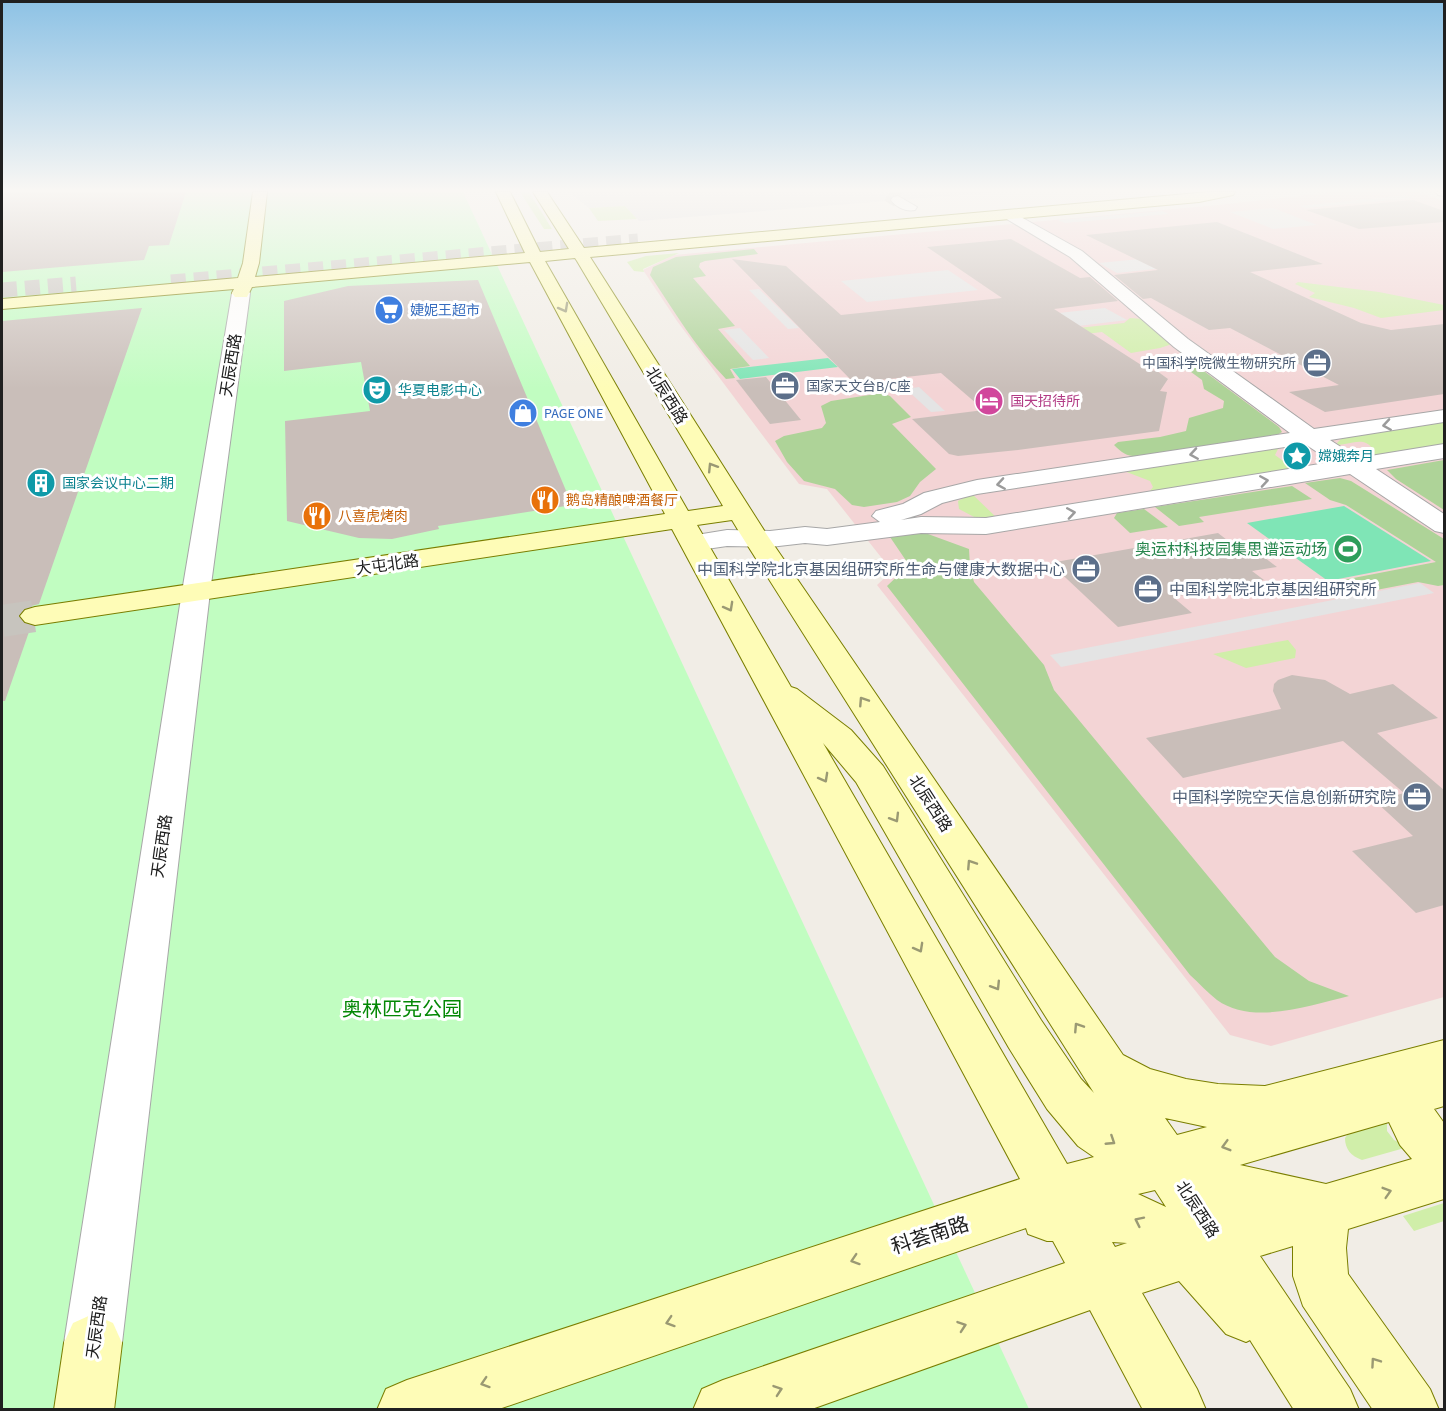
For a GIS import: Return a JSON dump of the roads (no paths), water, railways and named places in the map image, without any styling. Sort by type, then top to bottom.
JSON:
[{"type":"main road","name":"天辰西路","points":[[245,258],[245,271]]},
{"type":"main road","name":"天辰西路","points":[[245,271],[247,258]]},
{"type":"main road","points":[[2,304],[192,287],[245,271],[391,258]]},
{"type":"main road","points":[[530,258],[687,532],[1176,1410]]},
{"type":"main road","name":"北辰西路","points":[[589,258],[747,525],[1328,1410]]},
{"type":"main road","points":[[192,287],[201,280],[203,274],[194,268]]},
{"type":"main road","points":[[75,287],[172,278]]},
{"type":"main road","name":"大屯北路","points":[[34,616],[196,592],[687,532]]},
{"type":"main road","points":[[772,684],[839,738],[870,775],[1025,1034],[1064,1094],[1095,1130],[1132,1154],[1256,1196],[1326,1210]]},
{"type":"main road","points":[[1107,1071],[1142,1089],[1184,1100],[1235,1109],[1265,1108],[1433,1080]]},
{"type":"main road","points":[[1433,1080],[1408,1105],[1414,1124],[1429,1141],[1444,1152]]},
{"type":"main road","name":"科荟南路","points":[[985,1215],[1433,1080]]},
{"type":"main road","points":[[723,1410],[1102,1278],[1444,1174]]},
{"type":"main road","points":[[1326,1210],[1317,1265],[1323,1286],[1409,1410]]},
{"type":"main road","name":"科荟南路","points":[[406,1410],[993,1214],[985,1215]]},
{"type":"main road","points":[[985,1215],[1127,1216],[1174,1238],[1223,1287],[1328,1410]]},
{"type":"main road","name":"天辰西路","points":[[84,1410],[93,1343]]},
{"type":"street","points":[[1081,258],[1174,337],[1310,437],[1444,525]]},
{"type":"street","name":"天辰西路","points":[[93,1343],[196,592],[245,271]]},
{"type":"street","points":[[805,535],[825,525],[900,513],[925,502],[977,488],[1444,416]]},
{"type":"street","points":[[687,532],[727,538],[747,525],[770,539],[805,535],[834,536],[921,525],[948,527],[1007,523],[1444,450]]},
{"type":"street","points":[[925,502],[930,514],[948,527]]},
{"type":"tunnel","points":[[171,282],[446,258]]},
{"type":"tunnel","points":[[2,290],[76,284]]},
{"type":"tunnel","points":[[2,621],[35,616]]},
{"type":"place","name":"婕妮王超市","points":[[389,310]]},
{"type":"place","name":"中国科学院微生物研究所","points":[[1317,363]]},
{"type":"place","name":"国家天文台B/C座","points":[[785,386]]},
{"type":"place","name":"华夏电影中心","points":[[377,390]]},
{"type":"place","name":"国天招待所","points":[[989,401]]},
{"type":"place","name":"PAGE ONE","points":[[523,413]]},
{"type":"place","name":"嫦娥奔月","points":[[1297,456]]},
{"type":"place","name":"国家会议中心二期","points":[[41,483]]},
{"type":"place","name":"鹅岛精酿啤酒餐厅","points":[[545,500]]},
{"type":"place","name":"八喜虎烤肉","points":[[317,516]]},
{"type":"place","name":"奥运村科技园集思谱运动场","points":[[1348,549]]},
{"type":"place","name":"中国科学院北京基因组研究所生命与健康大数据中心","points":[[1086,569]]},
{"type":"place","name":"中国科学院北京基因组研究所","points":[[1148,589]]},
{"type":"place","name":"中国科学院空天信息创新研究院","points":[[1417,797]]},
{"type":"park label","name":"奥林匹克公园","points":[[402,1009]]}]
